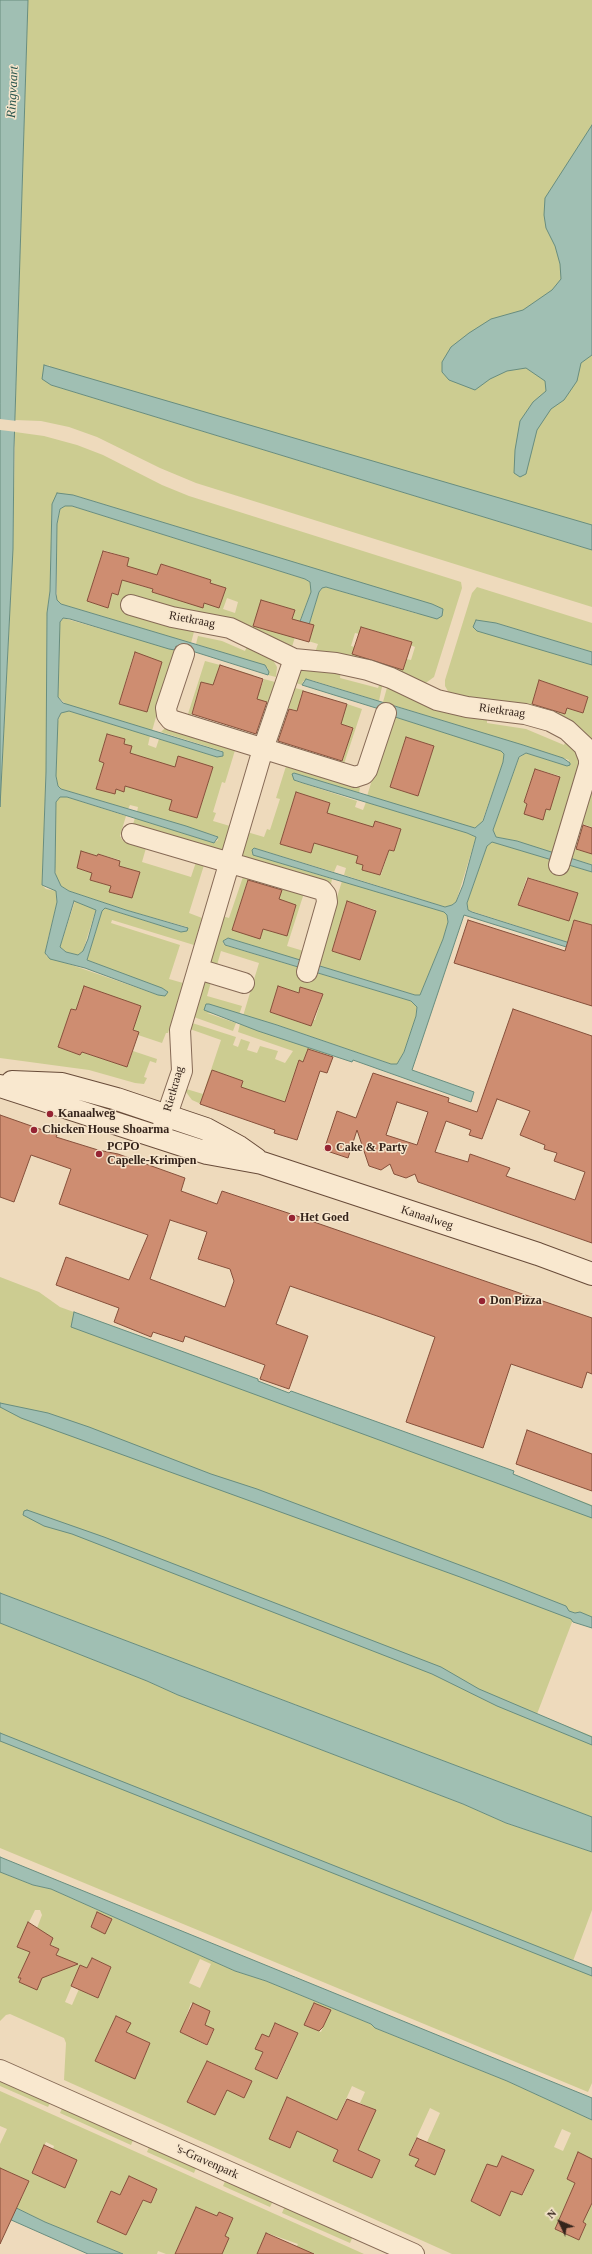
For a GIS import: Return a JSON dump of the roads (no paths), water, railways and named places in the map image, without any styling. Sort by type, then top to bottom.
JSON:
[{"type":"main road","name":"Kanaalweg","points":[[0,1082],[62,1084],[117,1099],[222,1137],[262,1163]]},
{"type":"main road","name":"Kanaalweg","points":[[0,1086],[207,1153],[262,1163],[531,1252],[592,1274]]},
{"type":"street","name":"Rietkraag","points":[[131,605],[172,617],[230,628],[294,659],[336,664],[368,670],[391,678],[437,700],[467,707],[525,714],[550,721],[571,733],[578,738],[586,749],[588,765],[561,857]]},
{"type":"street","points":[[184,654],[166,708],[168,718],[173,722],[358,777],[367,770],[386,714]]},
{"type":"street","name":"Rietkraag","points":[[159,1138],[182,1071],[180,1030],[264,749],[294,659]]},
{"type":"street","points":[[132,834],[320,889],[324,892],[327,902],[310,964]]},
{"type":"street","points":[[198,969],[244,983]]},
{"type":"street","name":"'s-Gravenpark","points":[[0,2070],[414,2254]]},
{"type":"water","name":"Ringvaart","points":[[0,0],[28,0],[14,448],[13,549],[0,807]]},
{"type":"water","points":[[592,125],[592,355],[581,363],[577,381],[564,400],[551,409],[537,430],[526,474],[520,477],[514,473],[515,450],[520,421],[533,402],[546,391],[545,381],[526,368],[507,371],[490,379],[475,390],[449,380],[442,372],[442,362],[451,347],[469,333],[491,319],[523,310],[552,290],[561,279],[560,264],[555,246],[546,228],[544,215],[545,198]]},
{"type":"water","points":[[44,365],[592,525],[592,550],[51,385],[42,379]]},
{"type":"water","points":[[57,493],[73,495],[432,604],[443,609],[442,616],[437,619],[326,587],[322,588],[319,592],[308,628],[299,624],[311,592],[310,582],[305,579],[72,506],[65,506],[60,509],[57,524],[56,594],[57,600],[61,604],[265,665],[269,672],[268,675],[176,646],[175,650],[169,649],[70,619],[63,618],[60,622],[58,697],[63,703],[223,752],[223,756],[217,757],[69,711],[61,713],[58,719],[56,776],[58,786],[61,789],[218,837],[214,843],[67,797],[60,797],[56,802],[55,873],[61,886],[69,891],[126,910],[188,928],[187,931],[181,932],[105,908],[102,911],[87,960],[162,988],[168,992],[165,996],[158,995],[85,968],[50,959],[45,953],[57,902],[56,891],[42,885],[46,772],[47,613],[50,591],[52,504]],"holes":[[[74,901],[96,910],[83,951],[78,955],[66,952],[60,947]]]},
{"type":"water","points":[[476,620],[496,623],[592,652],[592,665],[477,631],[473,627]]},
{"type":"water","points":[[306,679],[523,745],[563,758],[570,763],[570,765],[567,766],[526,753],[519,757],[493,830],[496,837],[517,841],[592,865],[592,872],[492,842],[487,846],[467,903],[468,910],[472,912],[592,950],[592,955],[464,915],[412,1070],[474,1092],[471,1102],[353,1060],[352,1062],[258,1031],[204,1010],[206,1004],[209,1004],[277,1025],[391,1064],[397,1064],[404,1052],[416,1016],[417,1007],[411,1001],[225,945],[223,941],[228,938],[415,995],[420,995],[443,939],[448,922],[447,915],[444,912],[253,855],[252,850],[254,848],[445,907],[452,905],[456,902],[463,885],[476,837],[294,780],[292,774],[294,773],[475,828],[483,821],[503,762],[504,754],[501,751],[392,716],[392,713],[302,685]]},
{"type":"water","points":[[74,1312],[258,1379],[258,1381],[289,1393],[291,1391],[514,1471],[513,1474],[592,1506],[592,1518],[71,1327]]},
{"type":"water","points":[[0,1403],[48,1413],[89,1427],[211,1474],[257,1489],[505,1582],[566,1606],[569,1611],[575,1613],[580,1612],[592,1617],[592,1628],[573,1622],[571,1619],[460,1577],[21,1418],[0,1407]]},
{"type":"water","points":[[27,1510],[104,1537],[441,1667],[479,1689],[592,1737],[592,1745],[497,1706],[432,1674],[72,1534],[44,1526],[23,1515],[24,1511]]},
{"type":"water","points":[[0,1593],[592,1817],[592,1852],[506,1823],[463,1804],[178,1695],[147,1681],[0,1623]]},
{"type":"water","points":[[0,1733],[592,1968],[592,1976],[0,1741]]},
{"type":"water","points":[[0,1857],[592,2098],[592,2120],[507,2081],[375,2028],[371,2024],[266,1981],[235,1971],[51,1889],[33,1885],[0,1872]]},
{"type":"water","points":[[0,2200],[45,2222],[123,2254],[88,2254],[0,2215]]},
{"type":"place","name":"Kanaalweg","points":[[50,1114]]},
{"type":"place","name":"Chicken House Shoarma","points":[[34,1130]]},
{"type":"place","name":"Cake & Party","points":[[328,1148]]},
{"type":"place","name":"PCPO Capelle-Krimpen","points":[[99,1154]]},
{"type":"place","name":"Het Goed","points":[[292,1218]]},
{"type":"place","name":"Don Pizza","points":[[482,1301]]}]
